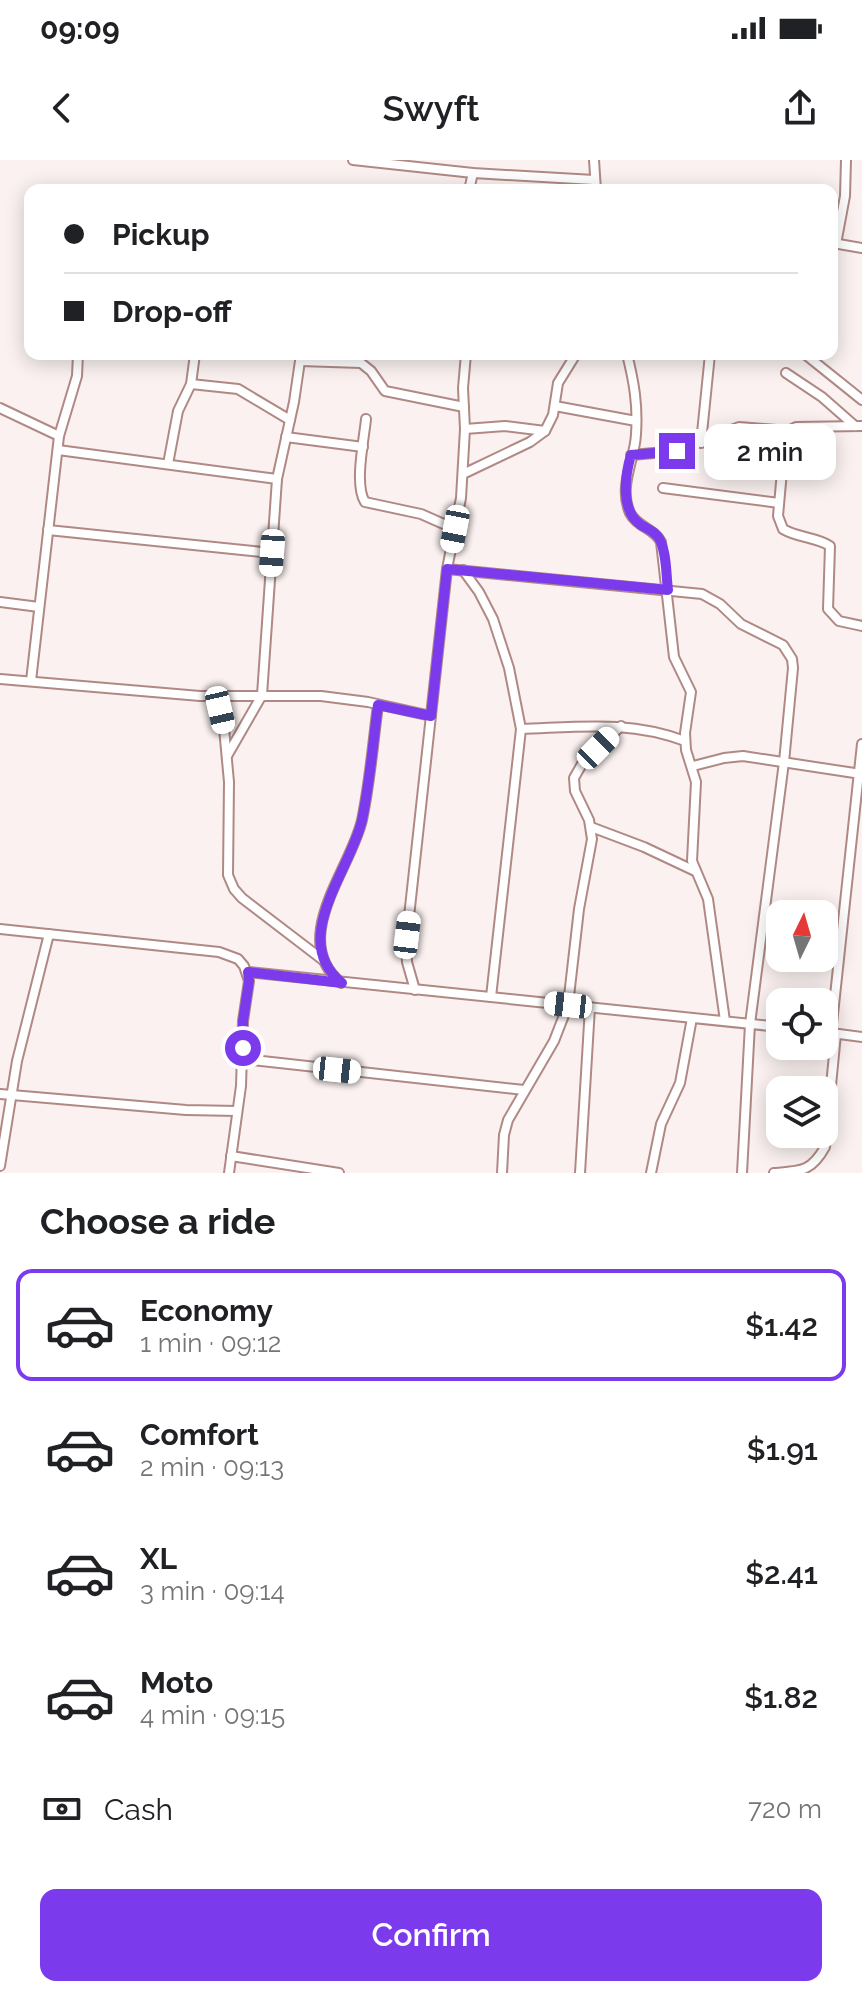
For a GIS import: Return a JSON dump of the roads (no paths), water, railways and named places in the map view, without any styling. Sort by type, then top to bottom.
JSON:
[{"type":"street","points":[[353,160],[473,173],[594,180]]},
{"type":"street","points":[[594,160],[595,184]]},
{"type":"street","points":[[838,227],[845,196],[846,160]]},
{"type":"street","points":[[470,184],[473,173]]},
{"type":"street","points":[[838,245],[862,248]]},
{"type":"street","points":[[31,681],[59,436],[77,376],[78,360]]},
{"type":"street","points":[[168,464],[178,411],[191,384],[194,360]]},
{"type":"street","points":[[227,756],[262,695],[277,479],[300,360]]},
{"type":"street","points":[[331,360],[361,363],[385,391],[464,407]]},
{"type":"street","points":[[415,990],[407,962],[406,944],[447,569],[463,474],[466,360]]},
{"type":"street","points":[[463,474],[530,442],[545,431],[555,406],[561,376],[572,360]]},
{"type":"street","points":[[629,360],[636,388],[635,445],[626,481],[629,511],[633,519],[654,532],[661,542],[674,657],[691,692],[685,741],[697,791],[691,856],[709,905],[725,1021]]},
{"type":"street","points":[[701,443],[709,360]]},
{"type":"street","points":[[812,360],[862,400]]},
{"type":"street","points":[[786,373],[859,426]]},
{"type":"street","points":[[191,384],[238,389],[290,420]]},
{"type":"street","points":[[555,406],[636,421]]},
{"type":"street","points":[[0,408],[59,436]]},
{"type":"street","points":[[366,419],[360,491],[365,502],[421,514],[455,529]]},
{"type":"street","points":[[465,429],[505,426],[545,431]]},
{"type":"street","points":[[631,455],[668,453],[739,427],[788,431],[796,427],[859,426]]},
{"type":"street","points":[[788,431],[778,516],[783,529],[830,546],[828,609],[839,621],[862,626]]},
{"type":"street","points":[[286,437],[363,447]]},
{"type":"street","points":[[58,450],[277,479]]},
{"type":"street","points":[[663,488],[779,503]]},
{"type":"street","points":[[48,530],[272,553]]},
{"type":"street","points":[[447,569],[668,590],[711,598],[741,624],[773,639],[789,651],[793,668],[750,1024],[742,1173]]},
{"type":"street","points":[[463,570],[479,592],[498,633],[509,668],[521,729],[491,997]]},
{"type":"street","points":[[0,602],[39,607]]},
{"type":"street","points":[[0,679],[216,696],[321,696],[431,716]]},
{"type":"street","points":[[216,696],[227,756],[230,814],[228,875],[234,889],[253,907],[323,960]]},
{"type":"street","points":[[342,983],[327,969],[323,960],[322,925],[326,907],[360,829],[378,705]]},
{"type":"street","points":[[521,729],[621,726],[661,732],[685,741]]},
{"type":"street","points":[[502,1173],[508,1120],[554,1041],[568,1005],[579,909],[592,839],[591,827],[575,791],[574,778],[582,764],[621,726]]},
{"type":"street","points":[[835,988],[862,744]]},
{"type":"street","points":[[693,766],[732,756],[861,774]]},
{"type":"street","points":[[591,827],[695,871]]},
{"type":"street","points":[[852,835],[862,835]]},
{"type":"street","points":[[0,929],[219,952],[238,959],[248,972],[249,981],[243,1021],[244,1059],[229,1173]]},
{"type":"street","points":[[0,1166],[10,1095],[49,934]]},
{"type":"street","points":[[248,972],[766,1026]]},
{"type":"street","points":[[580,1173],[590,1007]]},
{"type":"street","points":[[651,1173],[664,1114],[680,1083],[692,1018]]},
{"type":"street","points":[[838,1034],[862,1037]]},
{"type":"street","points":[[244,1059],[524,1090]]},
{"type":"street","points":[[774,1173],[813,1168],[825,1147],[829,1060]]},
{"type":"street","points":[[0,1094],[196,1111],[237,1111]]},
{"type":"street","points":[[231,1156],[339,1173]]}]
